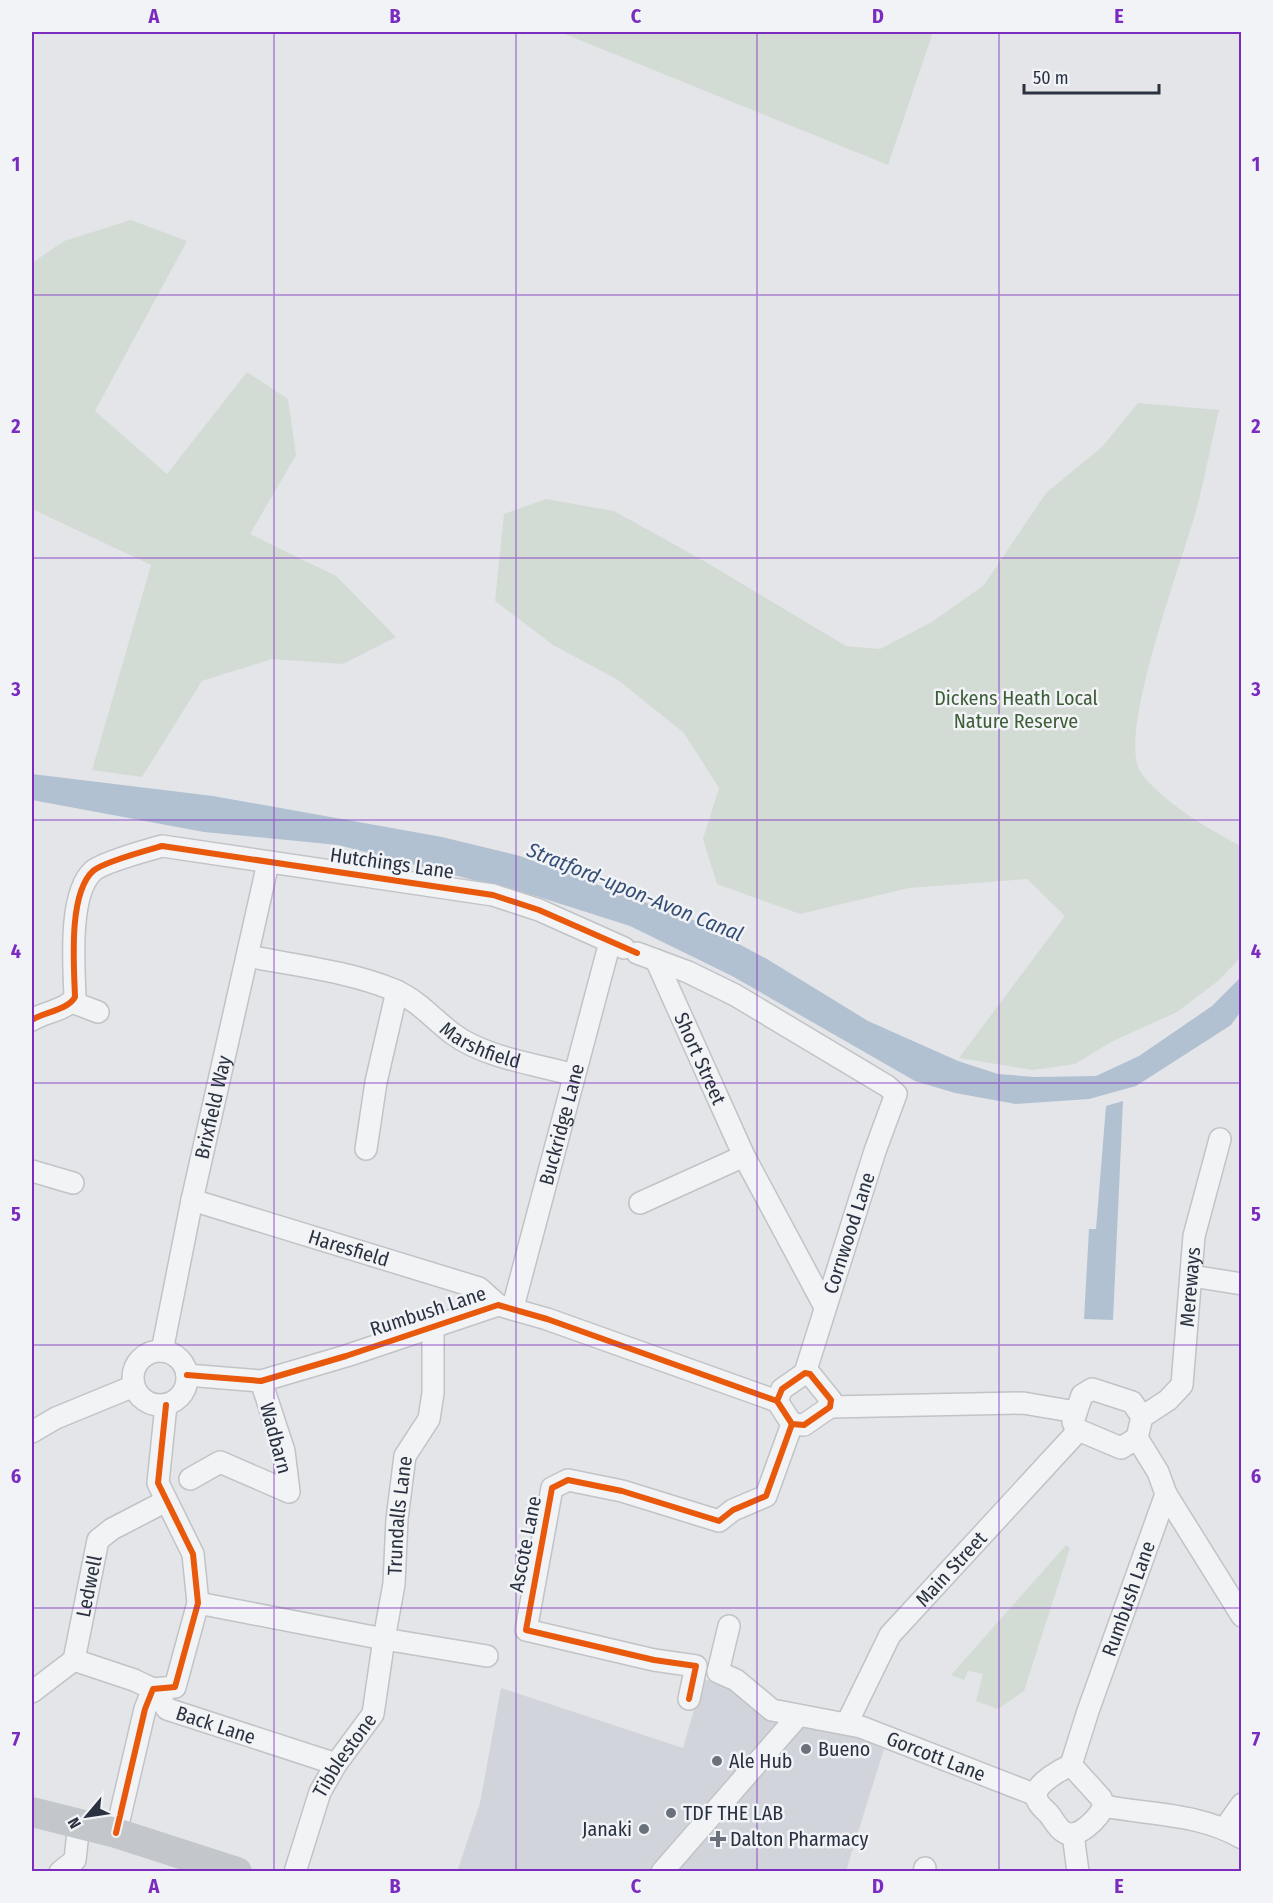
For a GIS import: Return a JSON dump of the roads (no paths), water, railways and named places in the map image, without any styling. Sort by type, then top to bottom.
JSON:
[{"type":"street","name":"Hutchings Lane","points":[[72,1002],[75,997],[74,936],[80,896],[93,871],[133,854],[162,846],[493,895],[539,910],[632,951],[688,972],[735,995],[887,1086],[896,1094]]},
{"type":"street","name":"Brixfield Way","points":[[162,1351],[192,1200],[268,863]]},
{"type":"street","name":"Buckridge Lane","points":[[505,1306],[574,1075],[632,951]]},
{"type":"street","name":"Short Street","points":[[632,951],[825,1307]]},
{"type":"street","name":"Marshfield","points":[[248,956],[355,975],[397,991],[422,1006],[453,1034],[476,1047],[574,1075]]},
{"type":"street","points":[[366,1149],[376,1082],[397,991]]},
{"type":"street","points":[[32,1020],[72,1002],[98,1012]]},
{"type":"street","name":"Cornwood Lane","points":[[805,1373],[875,1151],[896,1094]]},
{"type":"street","name":"Mereways","points":[[1142,1417],[1168,1400],[1182,1385],[1194,1236],[1220,1139]]},
{"type":"street","points":[[640,1203],[744,1156]]},
{"type":"street","points":[[32,1171],[73,1183]]},
{"type":"street","name":"Haresfield","points":[[192,1200],[479,1288],[505,1306]]},
{"type":"street","points":[[1192,1276],[1242,1284]]},
{"type":"street","name":"Rumbush Lane","points":[[187,1374],[261,1381],[505,1306],[777,1401]]},
{"type":"street","name":"Trundalls Lane","points":[[384,1639],[394,1584],[397,1519],[405,1456],[429,1419],[433,1393],[433,1328]]},
{"type":"street","points":[[162,1351],[179,1359],[187,1374],[187,1383],[180,1397],[166,1405],[158,1406],[143,1399],[134,1386],[135,1368],[139,1361],[154,1352],[162,1351]]},
{"type":"street","points":[[830,1407],[831,1400],[810,1374],[805,1373],[783,1389],[777,1401],[792,1424],[804,1425],[830,1407],[1023,1403],[1077,1421],[1121,1448],[1137,1438],[1142,1417],[1132,1402],[1092,1389],[1082,1395],[1077,1421]]},
{"type":"street","name":"Wadbarn","points":[[174,1490],[220,1462],[289,1492],[284,1451],[261,1381]]},
{"type":"street","points":[[32,1432],[56,1418],[134,1386]]},
{"type":"street","points":[[116,1833],[145,1709],[153,1689],[175,1687],[198,1603],[193,1554],[174,1490],[158,1482],[166,1405]]},
{"type":"street","name":"Main Street","points":[[847,1723],[890,1635],[1077,1421]]},
{"type":"street","name":"Ascote Lane","points":[[688,1699],[696,1666],[654,1660],[526,1630],[552,1488],[568,1480],[622,1491],[719,1521],[733,1510],[766,1496],[792,1424]]},
{"type":"street","points":[[1137,1438],[1158,1472],[1166,1494],[1242,1616]]},
{"type":"street","name":"Ledwell","points":[[74,1660],[98,1540],[174,1490]]},
{"type":"street","name":"Rumbush Lane","points":[[1071,1765],[1088,1711],[1166,1494]]},
{"type":"street","points":[[198,1603],[384,1639],[487,1656]]},
{"type":"street","name":"Gorcott Lane","points":[[729,1626],[718,1672],[736,1680],[772,1710],[847,1723],[1036,1795]]},
{"type":"street","name":"Tibblestone","points":[[295,1872],[321,1792],[336,1764],[373,1714],[384,1639]]},
{"type":"street","points":[[32,1692],[74,1660]]},
{"type":"street","name":"Back Lane","points":[[74,1660],[134,1680],[153,1689],[167,1709],[336,1764]]},
{"type":"street","points":[[662,1872],[798,1716]]},
{"type":"street","points":[[1071,1765],[1101,1798],[1104,1806],[1100,1814],[1080,1831],[1072,1834],[1064,1832],[1039,1804],[1036,1795],[1039,1788],[1062,1769],[1071,1765]]},
{"type":"street","points":[[1104,1806],[1179,1815],[1233,1833],[1242,1804]]},
{"type":"street","points":[[32,1812],[116,1833],[222,1869]]},
{"type":"street","points":[[60,1872],[75,1860],[79,1823]]},
{"type":"street","points":[[1072,1834],[1078,1872]]},
{"type":"water","points":[[32,774],[213,796],[442,837],[520,856],[696,921],[767,959],[868,1021],[958,1061],[998,1074],[1035,1077],[1096,1076],[1139,1056],[1212,1006],[1241,977],[1241,1011],[1231,1025],[1136,1086],[1089,1099],[1016,1104],[955,1093],[915,1081],[732,976],[630,926],[539,897],[338,845],[204,832],[32,800]]},
{"type":"water","points":[[1123,1101],[1113,1320],[1084,1319],[1089,1229],[1096,1229],[1106,1106]]},
{"type":"place","name":"Bueno","points":[[806,1749]]},
{"type":"place","name":"Ale Hub","points":[[717,1761]]},
{"type":"place","name":"TDF THE LAB","points":[[671,1813]]},
{"type":"place","name":"Janaki","points":[[644,1829]]},
{"type":"place","name":"Dalton Pharmacy","points":[[718,1839]]},
{"type":"park label","name":"Dickens Heath Local Nature Reserve","points":[[1016,710]]},
{"type":"water label","name":"Stratford-upon-Avon Canal","points":[[635,892]]}]
